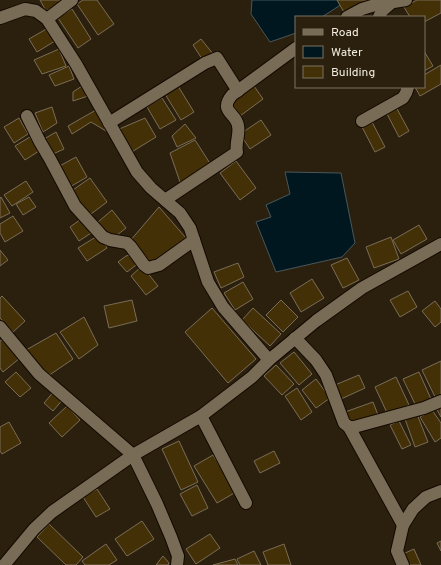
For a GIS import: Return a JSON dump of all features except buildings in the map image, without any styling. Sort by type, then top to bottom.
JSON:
[{"type":"street","points":[[46,19],[72,0]]},
{"type":"street","points":[[349,16],[362,9],[375,5],[406,0]]},
{"type":"street","points":[[380,16],[390,3]]},
{"type":"street","points":[[0,18],[25,9],[36,11],[46,19],[76,64],[137,172],[151,188],[180,213],[190,228],[208,282],[223,307],[269,360]]},
{"type":"street","points":[[166,200],[237,152],[239,125],[228,110],[228,100],[295,49]]},
{"type":"street","points":[[109,124],[205,63],[217,58],[238,91]]},
{"type":"street","points":[[362,120],[403,98],[408,88]]},
{"type":"street","points":[[27,116],[75,206],[103,237],[110,240],[127,243],[148,268],[159,265],[194,240]]},
{"type":"street","points":[[4,565],[42,520],[133,455],[201,416],[252,376],[316,321],[362,288],[441,244]]},
{"type":"street","points":[[0,327],[39,374],[133,455],[171,537],[178,556],[177,565]]},
{"type":"street","points":[[295,338],[316,360],[326,376],[344,423],[349,427],[403,525]]},
{"type":"street","points":[[349,427],[354,427],[424,408],[441,401]]},
{"type":"street","points":[[201,416],[246,503]]},
{"type":"street","points":[[403,565],[398,551],[403,525],[413,509],[426,496],[441,491]]},
{"type":"water","points":[[252,0],[348,0],[324,16],[295,16],[295,33],[270,42],[251,14]]},
{"type":"water","points":[[285,172],[341,173],[355,243],[342,257],[276,272],[256,222],[271,217],[266,205],[290,194]]}]
